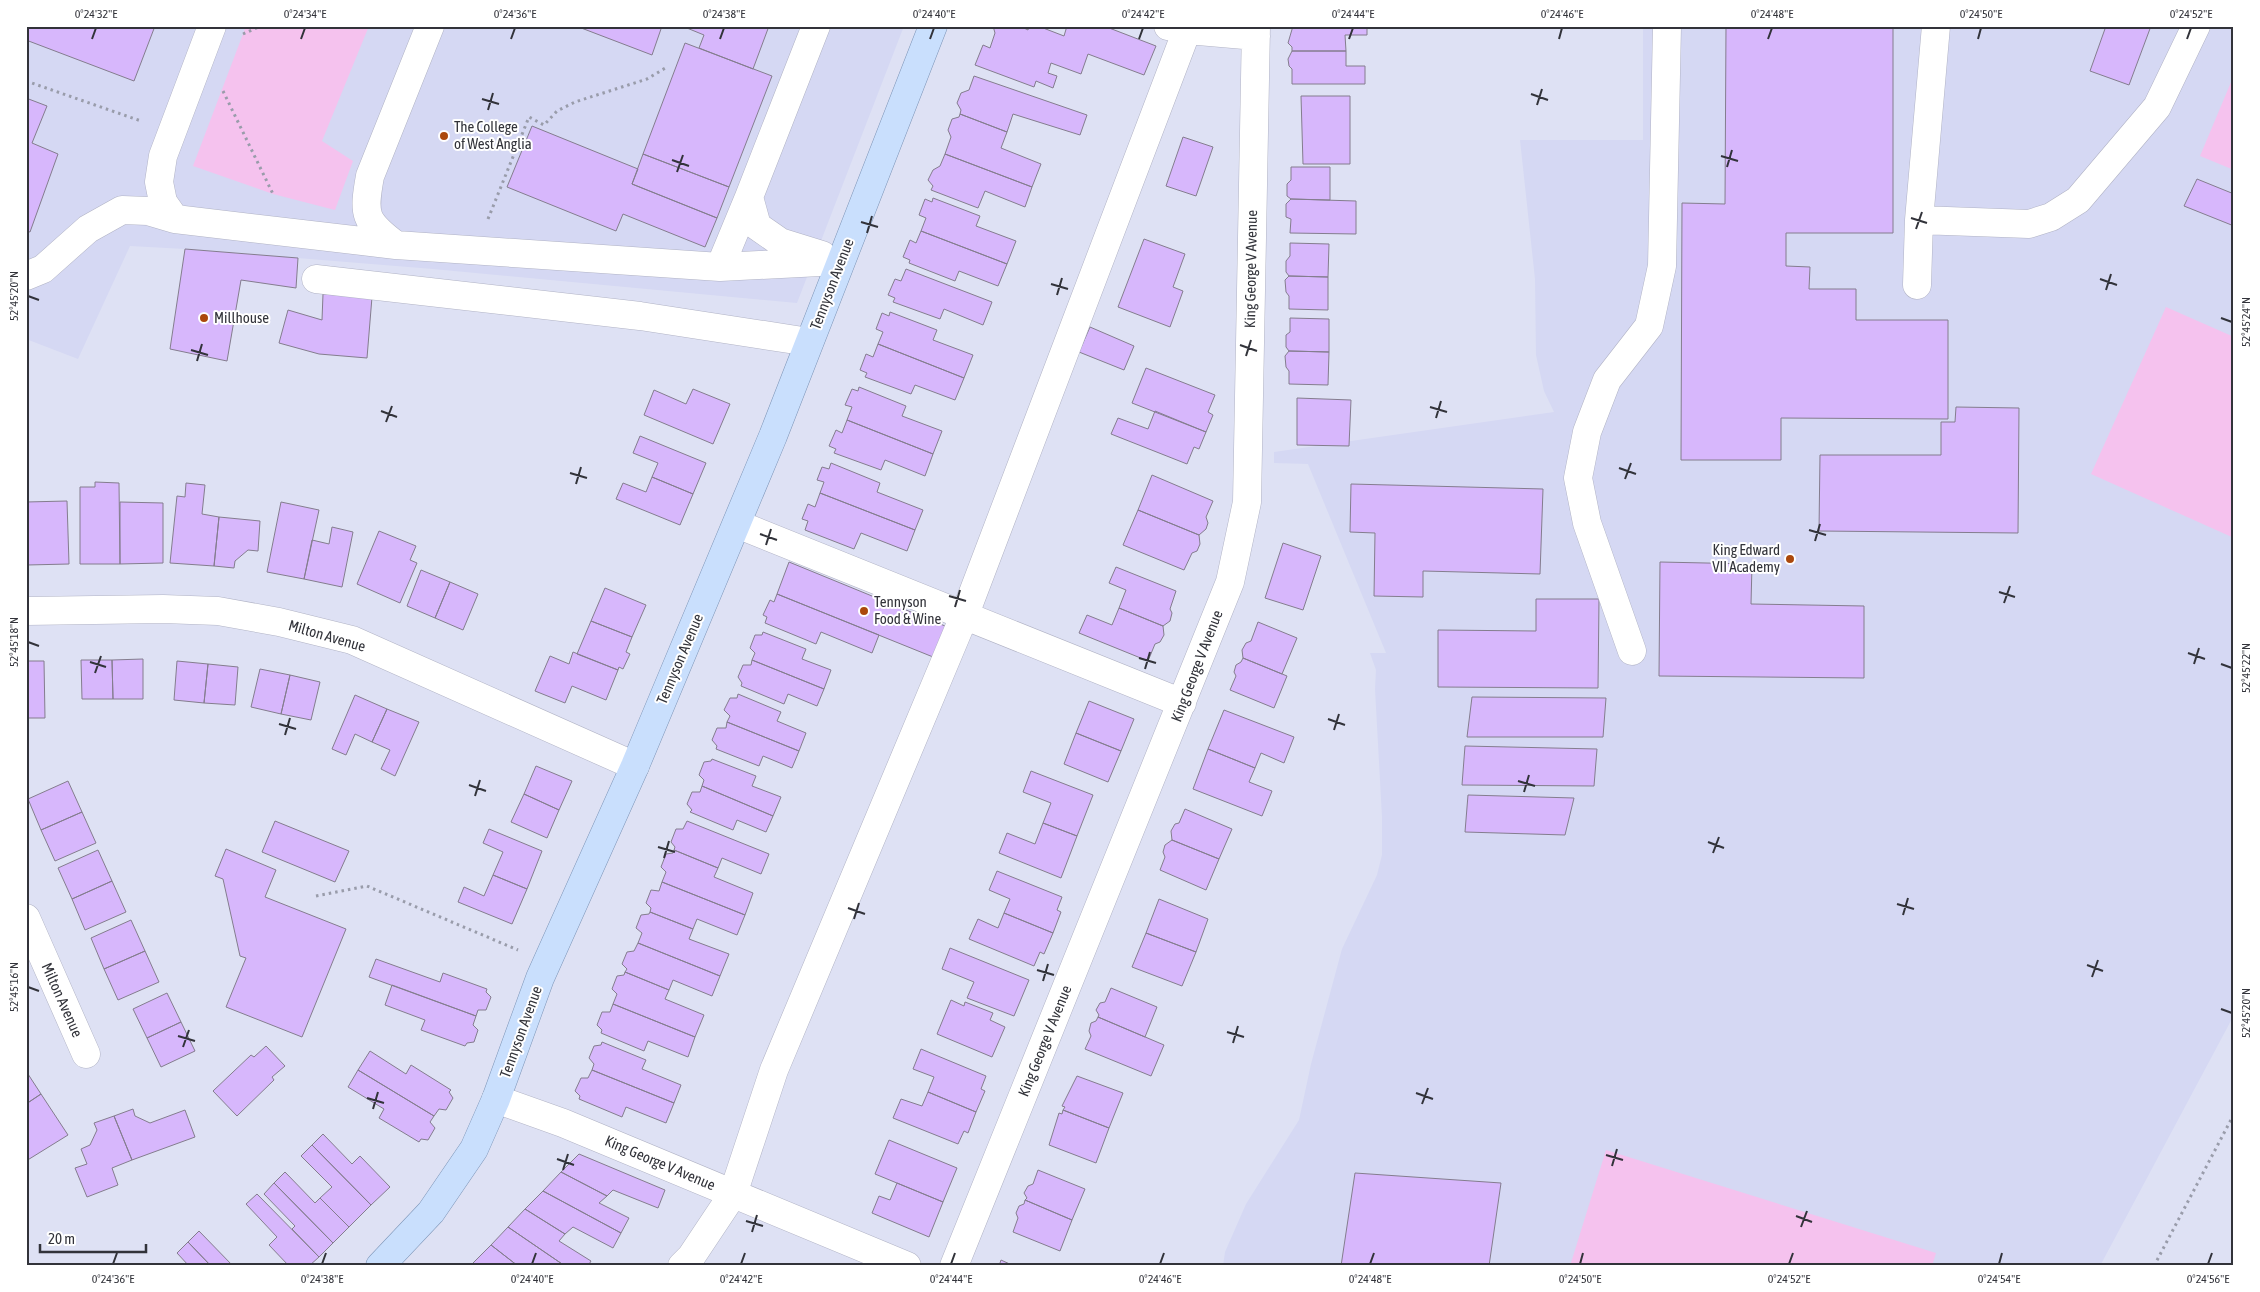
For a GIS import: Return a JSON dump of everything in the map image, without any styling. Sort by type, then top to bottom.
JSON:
[{"type":"main road","name":"Tennyson Avenue","points":[[380,1266],[436,1204],[474,1149],[496,1099],[547,962],[635,766],[737,524],[933,26]]},
{"type":"street","points":[[396,246],[376,230],[367,218],[366,196],[370,176],[430,26]]},
{"type":"street","points":[[720,267],[816,26]]},
{"type":"street","points":[[1632,651],[1587,523],[1578,478],[1587,432],[1607,380],[1648,326],[1662,266],[1667,26]]},
{"type":"street","points":[[1917,285],[1919,220],[1936,26]]},
{"type":"street","points":[[1919,220],[2029,224],[2052,217],[2078,200],[2157,107],[2196,26]]},
{"type":"street","points":[[682,1266],[691,1257],[733,1194],[774,1070],[965,614],[1178,28],[1256,31]]},
{"type":"street","name":"King George V Avenue","points":[[954,1266],[1230,582],[1247,502],[1256,31]]},
{"type":"street","points":[[175,219],[163,202],[159,182],[163,156],[208,39]]},
{"type":"street","points":[[749,198],[757,226],[780,242],[840,261]]},
{"type":"street","points":[[26,276],[43,269],[88,229],[122,210],[148,211],[175,219],[396,246],[720,267],[840,261]]},
{"type":"street","points":[[316,279],[640,316],[809,342]]},
{"type":"street","points":[[737,524],[1182,702]]},
{"type":"street","name":"Milton Avenue","points":[[26,611],[163,609],[218,611],[279,622],[352,640],[635,766]]},
{"type":"street","name":"Milton Avenue","points":[[26,918],[86,1054]]},
{"type":"street","name":"King George V Avenue","points":[[496,1099],[564,1123],[907,1266]]},
{"type":"path","points":[[208,39],[273,194]]},
{"type":"path","points":[[475,251],[529,117],[544,125],[557,112],[575,102],[647,79],[667,68]]},
{"type":"path","points":[[26,81],[177,120]]},
{"type":"path","points":[[316,896],[367,886],[547,962]]},
{"type":"path","points":[[2154,1266],[2234,1114]]},
{"type":"shaded area","name":"The College of West Anglia","points":[[26,26],[904,26],[797,303],[433,269],[130,246],[78,359],[26,339]]},
{"type":"shaded area","points":[[246,26],[369,26],[322,141],[353,161],[335,210],[273,194],[193,166]]},
{"type":"shaded area","name":"King Edward VII Academy","points":[[1643,26],[2234,26],[2234,1015],[2100,1266],[1223,1266],[1225,1252],[1246,1204],[1299,1120],[1311,1064],[1342,949],[1377,875],[1382,855],[1382,817],[1375,689],[1376,670],[1370,653],[1386,653],[1308,464],[1274,463],[1274,452],[1554,412],[1544,391],[1536,355],[1535,279],[1520,140],[1643,140]]},
{"type":"shaded area","points":[[2234,75],[2234,170],[2200,156]]},
{"type":"shaded area","points":[[2166,307],[2234,337],[2234,538],[2091,474]]},
{"type":"shaded area","points":[[1606,1150],[1936,1253],[1932,1266],[1570,1266]]},
{"type":"building","points":[[26,26],[155,26],[134,81],[26,40]]},
{"type":"building","points":[[576,26],[662,26],[652,55]]},
{"type":"building","points":[[682,26],[769,26],[753,69],[699,48],[704,35]]},
{"type":"building","points":[[993,26],[1020,26],[1028,30],[1029,26],[1038,26],[1064,36],[1067,26],[1104,26],[1156,46],[1144,75],[1088,54],[1081,74],[1051,63],[1048,73],[1057,76],[1053,88],[1036,81],[1034,87],[975,65],[983,45],[990,48],[995,33]]},
{"type":"building","points":[[1293,26],[1367,26],[1367,35],[1345,35],[1346,51],[1292,51],[1292,47],[1288,43]]},
{"type":"building","points":[[1726,26],[1893,26],[1893,233],[1786,233],[1786,266],[1810,267],[1809,289],[1856,289],[1856,320],[1948,320],[1948,419],[1781,418],[1781,460],[1681,460],[1682,203],[1725,204]]},
{"type":"building","points":[[2106,26],[2151,26],[2129,85],[2090,71]]},
{"type":"building","points":[[685,43],[772,76],[729,187],[643,154]]},
{"type":"building","points":[[1292,51],[1346,51],[1346,66],[1365,66],[1365,84],[1292,84],[1292,69],[1289,66],[1288,59]]},
{"type":"building","points":[[974,76],[1087,115],[1080,135],[1013,114],[1007,132],[960,114],[961,110],[957,103],[961,93],[969,90]]},
{"type":"building","points":[[1301,96],[1350,96],[1350,164],[1303,164]]},
{"type":"building","points":[[26,98],[47,106],[32,143],[58,154],[30,232],[26,231]]},
{"type":"building","points":[[960,114],[1007,132],[1001,148],[1041,164],[1032,187],[945,154],[951,137],[948,130],[952,119],[959,117]]},
{"type":"building","points":[[532,126],[638,169],[632,184],[717,218],[705,247],[623,214],[616,231],[507,187]]},
{"type":"building","points":[[1183,137],[1213,147],[1196,196],[1166,186]]},
{"type":"building","points":[[643,154],[729,187],[717,218],[632,184]]},
{"type":"building","points":[[945,154],[1032,187],[1025,207],[985,191],[978,208],[931,190],[933,186],[928,180],[933,170],[940,166]]},
{"type":"building","points":[[1291,167],[1330,167],[1330,200],[1291,199],[1287,196],[1287,184],[1291,180]]},
{"type":"building","points":[[2197,179],[2234,194],[2234,226],[2184,206]]},
{"type":"building","points":[[933,198],[980,216],[976,226],[1016,241],[1007,264],[921,231],[926,218],[919,215],[925,199],[932,202]]},
{"type":"building","points":[[1291,199],[1356,201],[1356,234],[1290,233],[1291,219],[1286,217],[1286,204]]},
{"type":"building","points":[[921,231],[1007,264],[998,286],[959,271],[955,281],[909,263],[910,260],[903,257],[910,240],[916,243]]},
{"type":"building","points":[[1144,239],[1185,254],[1173,287],[1183,291],[1170,327],[1118,307]]},
{"type":"building","points":[[1290,243],[1329,244],[1328,277],[1289,276],[1286,272],[1286,261],[1290,256]]},
{"type":"building","name":"Millhouse","points":[[185,249],[298,258],[296,288],[241,280],[227,361],[170,349]]},
{"type":"building","points":[[906,269],[992,302],[983,325],[944,309],[940,319],[893,302],[895,298],[888,295],[895,279],[901,281]]},
{"type":"building","points":[[1289,276],[1328,277],[1328,310],[1289,309],[1289,296],[1286,292],[1285,280]]},
{"type":"building","points":[[323,294],[372,297],[367,358],[319,354],[279,343],[288,310],[322,320]]},
{"type":"building","points":[[890,312],[937,330],[933,340],[973,355],[964,378],[878,344],[883,332],[876,329],[882,313],[889,316]]},
{"type":"building","points":[[1290,318],[1329,319],[1329,352],[1289,351],[1286,347],[1286,335],[1290,332]]},
{"type":"building","points":[[1090,327],[1134,346],[1124,370],[1079,352]]},
{"type":"building","points":[[878,344],[964,378],[955,400],[915,385],[911,394],[865,377],[867,373],[860,370],[866,354],[873,357]]},
{"type":"building","points":[[1289,351],[1329,352],[1328,385],[1289,384],[1289,371],[1286,367],[1285,356]]},
{"type":"building","points":[[1146,368],[1215,395],[1208,412],[1213,415],[1206,432],[1132,403]]},
{"type":"building","points":[[859,387],[906,406],[902,416],[942,431],[933,454],[847,420],[852,407],[845,405],[852,389],[858,391]]},
{"type":"building","points":[[693,389],[730,404],[713,444],[644,415],[654,390],[686,404]]},
{"type":"building","points":[[1297,398],[1351,400],[1349,446],[1297,445]]},
{"type":"building","points":[[1956,407],[2019,408],[2018,533],[1819,531],[1820,455],[1941,455],[1941,422],[1955,422]]},
{"type":"building","points":[[1155,411],[1206,432],[1199,449],[1194,447],[1187,464],[1111,434],[1118,418],[1148,429]]},
{"type":"building","points":[[847,420],[933,454],[925,476],[885,460],[881,470],[834,453],[836,449],[829,446],[836,430],[842,433]]},
{"type":"building","points":[[640,436],[706,463],[693,494],[652,477],[658,463],[633,453]]},
{"type":"building","points":[[831,463],[880,483],[877,492],[923,510],[915,530],[820,493],[824,482],[817,480],[822,467],[829,469]]},
{"type":"building","points":[[1152,475],[1213,501],[1206,517],[1208,523],[1206,529],[1199,535],[1138,510]]},
{"type":"building","points":[[652,477],[693,494],[680,525],[616,499],[623,483],[646,492]]},
{"type":"building","points":[[95,482],[119,483],[120,564],[80,564],[80,487],[95,487]]},
{"type":"building","points":[[186,483],[205,485],[202,514],[219,517],[214,566],[170,563],[177,496],[185,497]]},
{"type":"building","points":[[1351,484],[1543,489],[1540,574],[1423,571],[1423,597],[1374,596],[1375,533],[1350,532]]},
{"type":"building","points":[[820,493],[915,530],[907,551],[861,533],[854,549],[805,530],[808,521],[802,519],[808,504],[815,507]]},
{"type":"building","points":[[67,501],[69,564],[27,565],[26,502]]},
{"type":"building","points":[[120,502],[163,503],[163,563],[120,564]]},
{"type":"building","points":[[281,502],[319,510],[304,579],[267,572]]},
{"type":"building","points":[[1138,510],[1199,535],[1200,544],[1197,551],[1192,553],[1184,570],[1123,545]]},
{"type":"building","points":[[219,517],[260,521],[258,551],[248,550],[235,561],[234,568],[214,566]]},
{"type":"building","points":[[332,527],[353,532],[342,587],[304,579],[312,540],[329,544]]},
{"type":"building","points":[[379,531],[416,546],[410,560],[417,563],[400,603],[357,584]]},
{"type":"building","points":[[1283,543],[1321,556],[1303,610],[1265,598]]},
{"type":"building","name":"Tennyson Food & Wine","points":[[789,562],[950,628],[938,659],[777,594]]},
{"type":"building","points":[[1660,562],[1752,564],[1751,604],[1864,606],[1864,678],[1659,676]]},
{"type":"building","points":[[1116,567],[1176,591],[1170,609],[1172,613],[1170,621],[1163,626],[1119,608],[1126,590],[1109,583]]},
{"type":"building","points":[[421,570],[450,582],[435,618],[407,606]]},
{"type":"building","points":[[450,582],[478,594],[463,630],[435,618]]},
{"type":"building","points":[[605,588],[646,605],[632,637],[591,621]]},
{"type":"building","points":[[777,594],[879,635],[872,653],[821,632],[816,644],[765,623],[767,617],[763,615],[770,600],[774,602]]},
{"type":"building","points":[[1536,599],[1599,599],[1598,688],[1438,687],[1438,630],[1536,631]]},
{"type":"building","points":[[1119,608],[1163,626],[1164,635],[1160,642],[1155,644],[1148,661],[1079,633],[1087,615],[1112,625]]},
{"type":"building","points":[[591,621],[632,637],[626,652],[630,654],[623,669],[619,667],[618,670],[577,654]]},
{"type":"building","points":[[1258,622],[1297,638],[1282,674],[1243,658],[1242,650],[1246,643],[1251,641]]},
{"type":"building","points":[[763,632],[806,649],[802,659],[831,670],[824,689],[752,660],[755,653],[750,648],[755,635],[762,635]]},
{"type":"building","points":[[573,652],[618,670],[606,700],[572,686],[565,703],[535,691],[550,656],[569,664]]},
{"type":"building","points":[[1243,658],[1287,676],[1274,708],[1230,690],[1236,676],[1234,672],[1236,665]]},
{"type":"building","points":[[143,659],[143,699],[113,699],[112,660]]},
{"type":"building","points":[[81,660],[112,660],[113,699],[82,699]]},
{"type":"building","points":[[752,660],[824,689],[817,706],[788,694],[784,704],[741,686],[742,683],[738,677],[743,665],[751,665]]},
{"type":"building","points":[[26,661],[44,661],[45,718],[26,718]]},
{"type":"building","points":[[177,661],[208,664],[204,703],[174,700]]},
{"type":"building","points":[[208,664],[238,667],[235,705],[204,703]]},
{"type":"building","points":[[260,669],[290,675],[281,714],[251,707]]},
{"type":"building","points":[[290,675],[320,682],[311,720],[281,714]]},
{"type":"building","points":[[738,694],[781,712],[777,721],[806,733],[799,751],[727,722],[730,716],[724,710],[730,698],[737,698]]},
{"type":"building","points":[[355,695],[387,709],[372,742],[355,734],[346,755],[332,749]]},
{"type":"building","points":[[1472,697],[1606,698],[1603,737],[1467,737]]},
{"type":"building","points":[[1089,701],[1134,719],[1121,751],[1076,733]]},
{"type":"building","points":[[387,709],[419,722],[395,776],[381,769],[390,750],[372,742]]},
{"type":"building","points":[[1224,710],[1294,737],[1284,763],[1261,753],[1255,768],[1208,749]]},
{"type":"building","points":[[727,722],[799,751],[792,768],[763,756],[759,766],[716,749],[717,746],[712,740],[717,728],[726,728]]},
{"type":"building","points":[[1076,733],[1121,751],[1108,782],[1064,764]]},
{"type":"building","points":[[1465,746],[1597,749],[1594,786],[1462,785]]},
{"type":"building","points":[[1208,749],[1255,768],[1249,782],[1272,791],[1262,816],[1193,789]]},
{"type":"building","points":[[712,759],[756,776],[752,786],[781,797],[773,816],[702,786],[704,780],[699,775],[704,762],[711,761]]},
{"type":"building","points":[[536,766],[572,781],[559,810],[524,794]]},
{"type":"building","points":[[1031,771],[1093,795],[1077,836],[1043,823],[1051,803],[1023,792]]},
{"type":"building","points":[[68,781],[82,812],[41,830],[28,799]]},
{"type":"building","points":[[702,786],[773,816],[766,832],[737,820],[733,830],[690,812],[692,810],[687,804],[692,792],[700,792]]},
{"type":"building","points":[[524,794],[559,810],[547,838],[511,822]]},
{"type":"building","points":[[1468,795],[1574,798],[1565,835],[1465,832]]},
{"type":"building","points":[[1185,809],[1232,829],[1219,859],[1172,840],[1171,831],[1175,824],[1179,823]]},
{"type":"building","points":[[82,812],[96,843],[55,861],[41,830]]},
{"type":"building","points":[[275,821],[349,851],[335,882],[262,852]]},
{"type":"building","points":[[687,821],[769,854],[761,874],[722,858],[718,868],[674,850],[675,847],[671,842],[676,829],[683,829]]},
{"type":"building","points":[[1043,823],[1077,836],[1061,878],[999,853],[1007,833],[1035,844]]},
{"type":"building","points":[[489,829],[542,851],[527,889],[493,875],[503,852],[483,843]]},
{"type":"building","points":[[1172,840],[1219,859],[1206,890],[1160,870],[1165,857],[1163,852],[1165,845]]},
{"type":"building","points":[[226,849],[276,870],[265,897],[346,929],[302,1037],[226,1007],[246,958],[240,956],[223,879],[215,876]]},
{"type":"building","points":[[98,850],[112,881],[72,899],[58,868]]},
{"type":"building","points":[[674,850],[718,868],[714,877],[753,893],[745,915],[662,882],[666,872],[661,867],[666,854],[673,853]]},
{"type":"building","points":[[997,871],[1062,897],[1057,910],[1061,912],[1053,933],[1004,913],[1010,899],[989,890]]},
{"type":"building","points":[[493,875],[527,889],[512,924],[458,902],[464,887],[484,896]]},
{"type":"building","points":[[112,881],[126,912],[85,930],[72,899]]},
{"type":"building","points":[[662,882],[745,915],[737,935],[697,919],[693,929],[650,912],[651,908],[646,903],[651,890],[659,891]]},
{"type":"building","points":[[1159,899],[1208,919],[1196,952],[1146,933]]},
{"type":"building","points":[[650,912],[693,929],[689,939],[729,954],[720,976],[638,943],[642,933],[636,928],[641,915],[649,914]]},
{"type":"building","points":[[1004,913],[1053,933],[1044,954],[1040,952],[1034,966],[969,939],[978,919],[998,928]]},
{"type":"building","points":[[131,920],[145,951],[104,969],[91,938]]},
{"type":"building","points":[[1146,933],[1196,952],[1182,986],[1132,967]]},
{"type":"building","points":[[638,943],[720,976],[712,996],[673,980],[669,990],[625,972],[627,969],[622,964],[627,952],[634,951]]},
{"type":"building","points":[[950,948],[1029,980],[1014,1016],[967,998],[974,982],[942,969]]},
{"type":"building","points":[[145,951],[159,982],[118,1000],[104,969]]},
{"type":"building","points":[[376,959],[440,982],[443,973],[487,989],[486,992],[491,997],[486,1010],[478,1010],[476,1016],[369,977]]},
{"type":"building","points":[[625,972],[669,990],[665,999],[704,1015],[695,1037],[613,1004],[617,994],[612,989],[617,976],[624,975]]},
{"type":"building","points":[[392,985],[476,1016],[473,1025],[478,1030],[474,1042],[467,1043],[465,1046],[421,1030],[425,1020],[385,1005]]},
{"type":"building","points":[[1111,988],[1157,1007],[1145,1037],[1098,1017],[1099,1015],[1096,1010],[1100,1003],[1105,1002]]},
{"type":"building","points":[[167,993],[181,1022],[147,1038],[133,1009]]},
{"type":"building","points":[[951,1000],[964,1006],[965,1002],[993,1013],[990,1020],[1005,1027],[992,1057],[937,1034]]},
{"type":"building","points":[[613,1004],[695,1037],[688,1057],[648,1041],[644,1051],[601,1033],[602,1030],[597,1025],[602,1012],[610,1012]]},
{"type":"building","points":[[1098,1017],[1164,1045],[1151,1076],[1085,1049],[1091,1036],[1089,1031],[1091,1023],[1096,1021]]},
{"type":"building","points":[[181,1022],[195,1051],[161,1067],[147,1038]]},
{"type":"building","points":[[602,1042],[646,1060],[642,1069],[681,1085],[674,1103],[592,1070],[594,1064],[589,1058],[594,1046],[601,1045]]},
{"type":"building","points":[[266,1046],[285,1066],[272,1077],[274,1080],[237,1116],[213,1091],[251,1055],[254,1057]]},
{"type":"building","points":[[921,1049],[986,1076],[981,1089],[985,1091],[976,1112],[928,1092],[934,1077],[913,1069]]},
{"type":"building","points":[[370,1051],[406,1074],[411,1065],[451,1090],[449,1092],[453,1098],[446,1110],[439,1109],[434,1116],[358,1070]]},
{"type":"building","points":[[358,1070],[434,1116],[430,1122],[435,1128],[428,1140],[421,1139],[419,1142],[379,1118],[384,1109],[348,1087]]},
{"type":"building","points":[[592,1070],[674,1103],[666,1123],[626,1107],[622,1117],[579,1099],[580,1096],[575,1091],[581,1078],[588,1078]]},
{"type":"building","points":[[26,1071],[41,1094],[26,1104]]},
{"type":"building","points":[[1077,1076],[1123,1093],[1109,1128],[1063,1110],[1065,1107],[1062,1106]]},
{"type":"building","points":[[928,1092],[976,1112],[968,1133],[964,1131],[958,1144],[893,1118],[901,1099],[922,1106]]},
{"type":"building","points":[[41,1094],[68,1135],[26,1161],[26,1104]]},
{"type":"building","points":[[133,1109],[135,1116],[150,1123],[185,1110],[195,1137],[132,1160],[114,1116]]},
{"type":"building","points":[[1063,1110],[1109,1128],[1096,1163],[1049,1145],[1059,1113],[1062,1114]]},
{"type":"building","points":[[114,1116],[132,1160],[112,1168],[118,1185],[87,1197],[75,1168],[87,1164],[81,1149],[90,1145],[97,1130],[94,1123]]},
{"type":"building","points":[[323,1134],[352,1164],[360,1156],[390,1187],[371,1205],[312,1145]]},
{"type":"building","points":[[889,1140],[957,1168],[943,1202],[875,1174]]},
{"type":"building","points":[[312,1145],[371,1205],[349,1227],[320,1198],[332,1187],[301,1156]]},
{"type":"building","points":[[579,1154],[665,1190],[658,1208],[613,1190],[607,1196],[561,1172]]},
{"type":"building","points":[[1038,1170],[1085,1189],[1072,1220],[1025,1200],[1027,1198],[1024,1193],[1028,1186],[1033,1184]]},
{"type":"building","points":[[285,1172],[315,1203],[320,1198],[349,1227],[333,1243],[274,1183]]},
{"type":"building","points":[[561,1172],[607,1196],[599,1203],[629,1218],[621,1233],[543,1191]]},
{"type":"building","points":[[1355,1173],[1501,1183],[1489,1266],[1341,1266]]},
{"type":"building","points":[[274,1183],[333,1243],[319,1257],[292,1229],[295,1226],[264,1194]]},
{"type":"building","points":[[897,1183],[943,1202],[929,1237],[872,1213],[879,1196],[890,1200]]},
{"type":"building","points":[[543,1191],[621,1233],[613,1248],[573,1227],[565,1234],[525,1209]]},
{"type":"building","points":[[257,1194],[319,1257],[309,1266],[289,1266],[269,1245],[277,1237],[246,1204]]},
{"type":"building","points":[[1025,1200],[1072,1220],[1060,1251],[1013,1232],[1018,1218],[1016,1213],[1019,1206],[1024,1204]]},
{"type":"building","points":[[525,1209],[565,1234],[559,1241],[591,1261],[588,1266],[565,1266],[508,1227]]},
{"type":"building","points":[[508,1227],[565,1266],[518,1266],[491,1245]]},
{"type":"building","points":[[199,1231],[233,1266],[211,1266],[188,1242]]},
{"type":"building","points":[[188,1242],[211,1266],[189,1266],[177,1253]]},
{"type":"building","points":[[491,1245],[518,1266],[472,1264]]},
{"type":"building","points":[[1001,1260],[1014,1266],[999,1266]]},
{"type":"place","name":"The College of West Anglia","points":[[444,136]]},
{"type":"place","name":"Millhouse","points":[[204,318]]},
{"type":"place","name":"King Edward VII Academy","points":[[1790,559]]},
{"type":"place","name":"Tennyson Food & Wine","points":[[864,611]]}]
